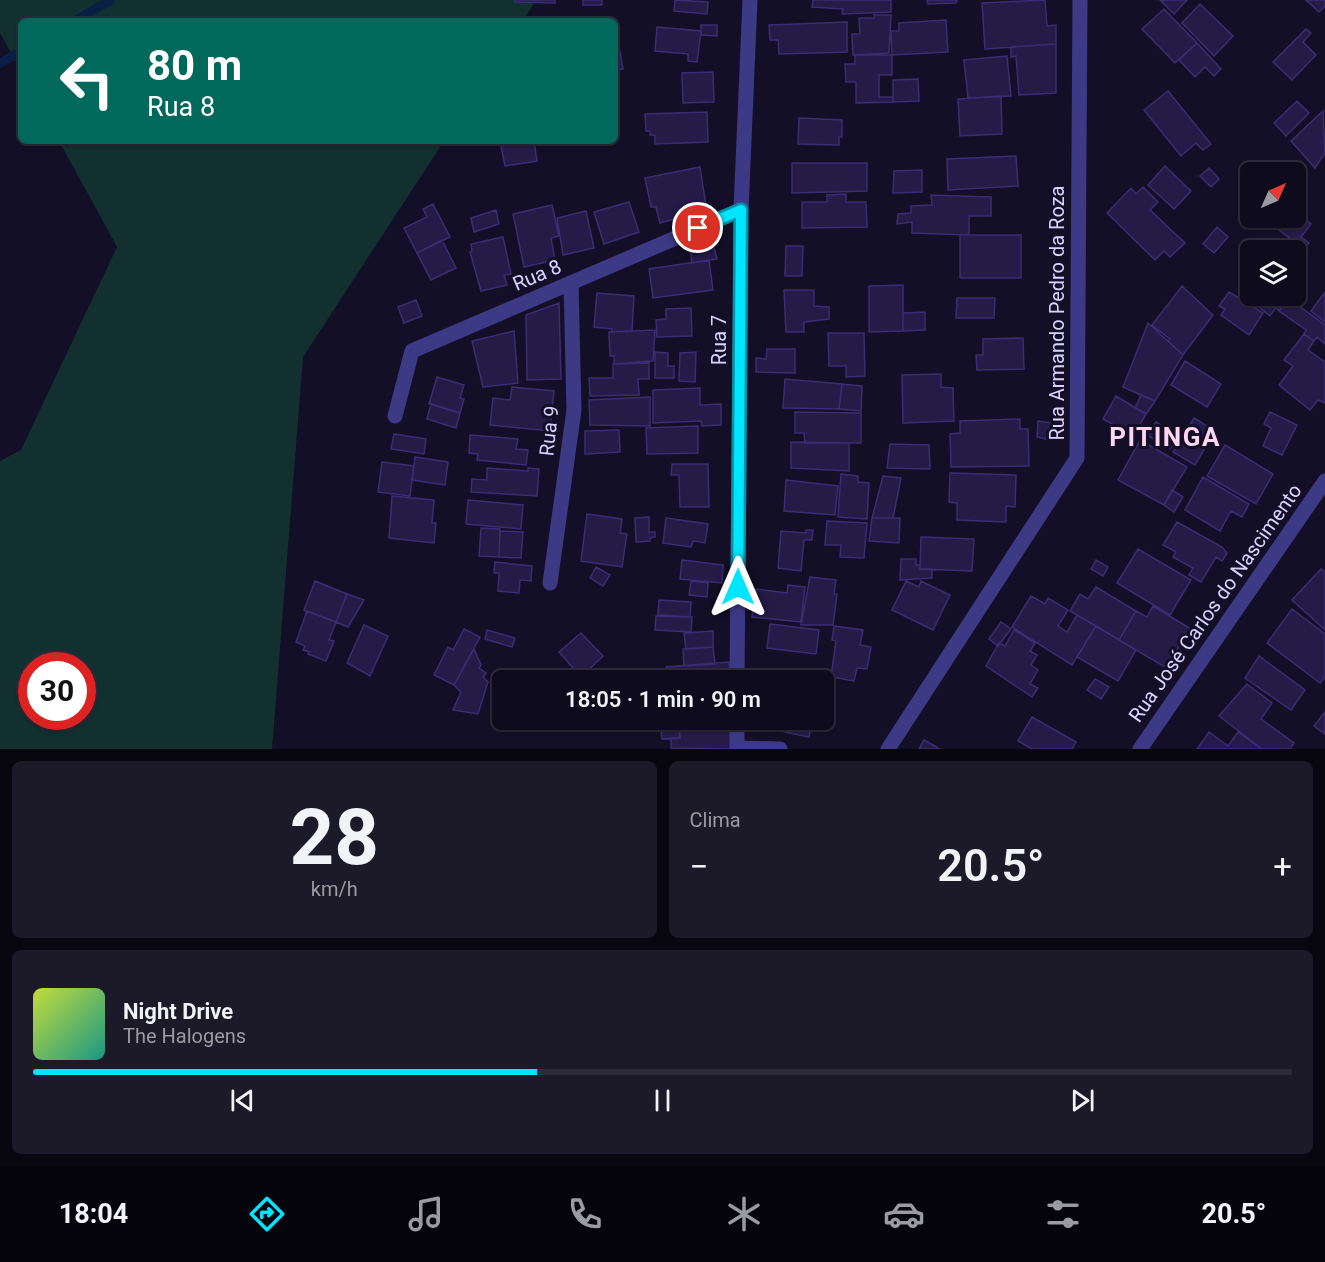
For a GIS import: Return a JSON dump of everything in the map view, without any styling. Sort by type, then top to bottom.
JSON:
[{"type":"street","name":"Rua 7","points":[[737,670],[741,210],[750,0]]},
{"type":"street","name":"Rua Armando Pedro da Roza","points":[[888,749],[1077,458],[1080,0]]},
{"type":"street","name":"Rua 8","points":[[395,416],[412,351],[741,210]]},
{"type":"street","name":"Rua 9","points":[[550,583],[574,410],[571,283]]},
{"type":"street","name":"Rua José Carlos do Nascimento","points":[[1140,749],[1325,481]]},
{"type":"street","points":[[737,730],[736,748],[780,749]]},
{"type":"green space","points":[[0,0],[536,0],[525,18],[18,18],[18,66],[0,33]]},
{"type":"green space","points":[[61,144],[442,144],[303,357],[272,749],[0,749],[0,461],[21,450],[117,247]]},
{"type":"building","points":[[515,0],[555,0],[555,3],[515,2]]},
{"type":"building","points":[[583,0],[602,0],[602,5],[583,5]]},
{"type":"building","points":[[675,0],[708,2],[707,14],[674,11]]},
{"type":"building","points":[[813,0],[891,0],[891,12],[842,14],[843,9],[812,7]]},
{"type":"building","points":[[927,0],[957,0],[956,3],[928,4]]},
{"type":"building","points":[[1045,0],[1047,26],[1056,25],[1056,44],[985,49],[982,3]]},
{"type":"building","points":[[1160,0],[1187,0],[1174,14]]},
{"type":"building","points":[[1306,0],[1325,0],[1325,6],[1319,12]]},
{"type":"building","points":[[1200,4],[1233,36],[1214,56],[1182,23]]},
{"type":"building","points":[[1164,9],[1197,43],[1175,63],[1142,29]]},
{"type":"building","points":[[874,15],[891,15],[889,53],[853,55],[852,34],[860,34],[859,18],[874,18]]},
{"type":"building","points":[[946,20],[948,52],[892,55],[891,31],[899,31],[899,23]]},
{"type":"building","points":[[847,22],[847,52],[779,54],[778,40],[770,40],[769,25]]},
{"type":"building","points":[[701,25],[717,25],[717,36],[701,35]]},
{"type":"building","points":[[657,27],[701,31],[697,62],[688,61],[688,54],[655,51]]},
{"type":"building","points":[[1306,29],[1311,33],[1303,42],[1316,55],[1292,80],[1273,62]]},
{"type":"building","points":[[1197,43],[1221,69],[1214,76],[1205,67],[1195,77],[1179,60]]},
{"type":"building","points":[[1056,44],[1056,93],[1019,95],[1016,56],[1011,57],[1011,47]]},
{"type":"building","points":[[618,46],[623,69],[618,70]]},
{"type":"building","points":[[855,55],[892,55],[892,75],[879,75],[879,97],[893,97],[893,102],[856,103],[856,82],[846,82],[845,64],[855,64]]},
{"type":"building","points":[[1007,56],[1011,96],[968,98],[964,60]]},
{"type":"building","points":[[713,72],[714,102],[683,103],[682,73]]},
{"type":"building","points":[[918,79],[919,101],[893,102],[893,80]]},
{"type":"building","points":[[1168,91],[1211,144],[1203,150],[1196,143],[1181,156],[1144,110]]},
{"type":"building","points":[[1001,96],[1002,134],[960,136],[958,99]]},
{"type":"building","points":[[1297,101],[1309,113],[1286,136],[1274,123]]},
{"type":"building","points":[[1323,111],[1325,153],[1315,168],[1291,141]]},
{"type":"building","points":[[707,112],[708,142],[655,144],[655,135],[650,135],[650,131],[646,131],[645,114]]},
{"type":"building","points":[[799,118],[842,120],[842,137],[839,137],[839,145],[798,144]]},
{"type":"building","points":[[501,144],[534,144],[537,161],[505,166]]},
{"type":"building","points":[[1016,156],[1018,186],[948,190],[947,159]]},
{"type":"building","points":[[792,163],[867,163],[867,191],[792,193]]},
{"type":"building","points":[[1165,166],[1191,191],[1174,209],[1148,185]]},
{"type":"building","points":[[700,167],[706,206],[689,210],[689,215],[660,223],[656,207],[651,207],[645,178]]},
{"type":"building","points":[[1209,168],[1219,179],[1211,187],[1200,176]]},
{"type":"building","points":[[922,170],[922,192],[893,193],[894,171]]},
{"type":"building","points":[[1143,187],[1158,202],[1150,210],[1185,243],[1170,257],[1164,251],[1155,260],[1107,213],[1131,188],[1136,194]]},
{"type":"building","points":[[846,194],[846,202],[866,202],[867,227],[802,228],[802,202],[827,202],[827,195]]},
{"type":"building","points":[[931,195],[991,197],[991,216],[969,216],[969,235],[912,233],[912,222],[897,224],[898,214],[911,213],[911,206],[932,205]]},
{"type":"building","points":[[629,202],[639,232],[604,244],[594,212]]},
{"type":"building","points":[[433,204],[450,237],[417,253],[404,228],[427,217],[423,209]]},
{"type":"building","points":[[552,205],[559,236],[551,238],[555,260],[524,267],[513,214]]},
{"type":"building","points":[[496,210],[499,224],[474,232],[471,218]]},
{"type":"building","points":[[586,211],[594,248],[563,255],[557,218]]},
{"type":"building","points":[[1306,220],[1311,224],[1301,237],[1305,240],[1292,240],[1277,228],[1306,228]]},
{"type":"building","points":[[1217,227],[1228,237],[1214,253],[1203,244]]},
{"type":"building","points":[[960,235],[1021,235],[1021,278],[960,278]]},
{"type":"building","points":[[503,237],[511,274],[504,275],[507,285],[481,291],[470,252],[472,251],[471,244]]},
{"type":"building","points":[[442,240],[456,268],[431,280],[417,253]]},
{"type":"building","points":[[713,244],[717,259],[692,263],[690,249]]},
{"type":"building","points":[[786,246],[803,246],[802,276],[785,276]]},
{"type":"building","points":[[709,260],[713,290],[653,298],[649,269]]},
{"type":"building","points":[[903,285],[903,331],[869,332],[869,286]]},
{"type":"building","points":[[1182,286],[1213,315],[1183,355],[1168,341],[1170,339],[1152,325]]},
{"type":"building","points":[[784,290],[814,290],[814,306],[829,307],[829,319],[804,322],[804,332],[786,332]]},
{"type":"building","points":[[1229,292],[1240,299],[1240,306],[1252,306],[1263,313],[1249,335],[1221,315],[1225,309],[1219,306]]},
{"type":"building","points":[[1325,292],[1325,322],[1311,311]]},
{"type":"building","points":[[597,293],[634,296],[632,331],[612,332],[612,329],[594,327]]},
{"type":"building","points":[[957,298],[995,298],[994,318],[956,318]]},
{"type":"building","points":[[416,300],[422,316],[404,323],[398,307]]},
{"type":"building","points":[[559,303],[561,379],[527,380],[526,315]]},
{"type":"building","points":[[1282,306],[1279,311],[1276,307],[1270,316],[1259,307]]},
{"type":"building","points":[[1282,306],[1299,306],[1325,325],[1325,344],[1317,337],[1314,341],[1304,334],[1306,330],[1279,311]]},
{"type":"building","points":[[691,308],[692,336],[657,337],[656,320],[666,319],[666,309]]},
{"type":"building","points":[[925,312],[925,330],[903,331],[903,313]]},
{"type":"building","points":[[1148,323],[1183,355],[1155,401],[1123,387]]},
{"type":"building","points":[[655,330],[653,361],[614,364],[614,356],[610,356],[609,332]]},
{"type":"building","points":[[514,331],[518,383],[483,387],[472,341]]},
{"type":"building","points":[[828,333],[864,333],[865,376],[846,377],[846,366],[829,366]]},
{"type":"building","points":[[1304,334],[1314,341],[1308,350],[1325,362],[1325,403],[1318,400],[1310,410],[1279,385],[1293,366],[1284,360]]},
{"type":"building","points":[[1023,338],[1024,369],[977,370],[976,355],[983,355],[983,339]]},
{"type":"building","points":[[767,349],[795,349],[795,373],[756,372],[756,358],[766,359]]},
{"type":"building","points":[[655,352],[668,353],[668,366],[674,366],[674,378],[655,378]]},
{"type":"building","points":[[696,352],[695,382],[679,381],[680,353]]},
{"type":"building","points":[[1185,361],[1221,384],[1207,407],[1171,385]]},
{"type":"building","points":[[649,363],[649,379],[638,379],[639,395],[590,396],[589,378],[613,378],[613,364]]},
{"type":"building","points":[[941,374],[941,387],[953,388],[954,421],[903,423],[902,375]]},
{"type":"building","points":[[437,377],[464,385],[460,398],[464,399],[460,413],[429,404]]},
{"type":"building","points":[[785,379],[842,384],[839,409],[783,408]]},
{"type":"building","points":[[842,384],[862,386],[861,411],[839,409]]},
{"type":"building","points":[[512,387],[554,391],[550,431],[490,425],[493,398],[510,400]]},
{"type":"building","points":[[700,388],[700,405],[721,404],[721,425],[702,426],[701,421],[653,423],[653,390]]},
{"type":"building","points":[[1141,395],[1155,401],[1146,414],[1135,408]]},
{"type":"building","points":[[1116,396],[1146,414],[1133,436],[1103,419]]},
{"type":"building","points":[[650,397],[650,426],[590,425],[589,400]]},
{"type":"building","points":[[431,404],[460,413],[456,428],[427,419]]},
{"type":"building","points":[[795,412],[861,413],[861,443],[805,443],[804,433],[795,433]]},
{"type":"building","points":[[1270,412],[1297,425],[1282,455],[1263,446],[1271,428],[1264,424]]},
{"type":"building","points":[[1194,418],[1215,431],[1195,465],[1173,452]]},
{"type":"building","points":[[1020,419],[1020,429],[1028,429],[1029,466],[951,467],[950,434],[960,433],[960,421]]},
{"type":"building","points":[[1038,421],[1051,423],[1050,440],[1037,437]]},
{"type":"building","points":[[1156,422],[1179,437],[1170,449],[1147,435]]},
{"type":"building","points":[[698,426],[698,453],[647,454],[646,428]]},
{"type":"building","points":[[619,430],[620,452],[585,454],[585,431]]},
{"type":"building","points":[[394,434],[426,439],[424,454],[391,449]]},
{"type":"building","points":[[470,435],[518,439],[516,449],[528,450],[526,465],[477,460],[478,454],[469,453]]},
{"type":"building","points":[[1140,440],[1187,467],[1164,505],[1118,480]]},
{"type":"building","points":[[791,442],[849,443],[849,471],[791,468]]},
{"type":"building","points":[[890,444],[929,445],[930,469],[887,468]]},
{"type":"building","points":[[1225,445],[1273,474],[1256,504],[1207,476]]},
{"type":"building","points":[[415,457],[448,462],[445,485],[412,480]]},
{"type":"building","points":[[382,462],[414,466],[410,496],[378,492]]},
{"type":"building","points":[[672,464],[708,464],[709,507],[680,507],[679,475],[671,475]]},
{"type":"building","points":[[487,468],[528,471],[528,468],[539,469],[537,496],[471,492],[472,479],[487,480]]},
{"type":"building","points":[[950,473],[1016,475],[1015,507],[1006,506],[1006,522],[957,520],[957,503],[949,502]]},
{"type":"building","points":[[841,474],[858,476],[858,482],[869,483],[867,519],[838,517]]},
{"type":"building","points":[[883,476],[901,478],[893,518],[872,518]]},
{"type":"building","points":[[1203,477],[1249,504],[1242,517],[1231,511],[1220,531],[1185,510]]},
{"type":"building","points":[[786,480],[838,486],[835,515],[784,511]]},
{"type":"building","points":[[1172,490],[1183,497],[1174,512],[1164,505]]},
{"type":"building","points":[[392,496],[434,500],[432,523],[436,523],[434,543],[389,538]]},
{"type":"building","points":[[468,500],[523,505],[521,529],[466,524]]},
{"type":"building","points":[[587,514],[622,519],[620,533],[627,534],[622,567],[581,561]]},
{"type":"building","points":[[649,517],[649,532],[655,532],[655,537],[650,538],[650,541],[636,542],[635,518]]},
{"type":"building","points":[[666,518],[708,524],[705,543],[693,541],[691,547],[663,543]]},
{"type":"building","points":[[872,518],[900,518],[899,543],[869,541]]},
{"type":"building","points":[[827,521],[867,523],[864,558],[840,557],[841,545],[825,545]]},
{"type":"building","points":[[1177,522],[1222,547],[1227,553],[1222,561],[1216,557],[1201,582],[1189,575],[1193,568],[1173,557],[1176,552],[1163,545]]},
{"type":"building","points":[[481,528],[500,529],[499,557],[479,556]]},
{"type":"building","points":[[806,530],[813,530],[812,540],[804,540],[801,571],[778,568],[781,531],[806,533]]},
{"type":"building","points":[[500,531],[523,532],[521,558],[499,557]]},
{"type":"building","points":[[921,537],[974,539],[972,571],[920,569]]},
{"type":"building","points":[[1138,549],[1191,580],[1170,615],[1117,583]]},
{"type":"building","points":[[901,559],[916,559],[916,565],[920,565],[920,569],[932,569],[932,578],[900,580]]},
{"type":"building","points":[[682,560],[723,565],[722,583],[680,579]]},
{"type":"building","points":[[1096,560],[1108,567],[1103,576],[1091,569]]},
{"type":"building","points":[[495,562],[532,566],[531,581],[520,580],[519,593],[498,591],[499,573],[494,573]]},
{"type":"building","points":[[596,567],[610,575],[603,586],[590,578]]},
{"type":"building","points":[[1321,569],[1325,572],[1325,630],[1292,600]]},
{"type":"building","points":[[810,577],[836,580],[834,594],[837,594],[833,625],[801,625]]},
{"type":"building","points":[[315,581],[347,594],[336,622],[304,610]]},
{"type":"building","points":[[691,581],[708,583],[707,597],[689,595]]},
{"type":"building","points":[[906,581],[919,587],[921,581],[950,595],[933,630],[892,610]]},
{"type":"building","points":[[788,585],[805,587],[801,622],[752,617],[756,589],[787,593]]},
{"type":"building","points":[[1096,587],[1136,611],[1119,640],[1070,611],[1080,594],[1088,599]]},
{"type":"building","points":[[347,594],[364,600],[348,627],[336,622]]},
{"type":"building","points":[[1031,596],[1045,604],[1048,598],[1068,610],[1058,626],[1067,632],[1077,615],[1096,626],[1072,665],[1012,627]]},
{"type":"building","points":[[659,600],[691,602],[690,617],[658,615]]},
{"type":"building","points":[[1153,606],[1191,629],[1165,667],[1119,640],[1136,611],[1147,617]]},
{"type":"building","points":[[1292,609],[1325,634],[1325,677],[1320,683],[1267,643]]},
{"type":"building","points":[[307,611],[336,622],[329,640],[334,641],[326,661],[308,654],[309,652],[303,650],[305,646],[296,642]]},
{"type":"building","points":[[656,616],[692,617],[691,632],[655,630]]},
{"type":"building","points":[[1001,622],[1011,629],[998,646],[989,639]]},
{"type":"building","points":[[770,624],[819,630],[816,654],[767,648]]},
{"type":"building","points":[[364,625],[388,636],[370,676],[347,663]]},
{"type":"building","points":[[834,626],[863,630],[860,645],[871,647],[867,669],[857,668],[854,681],[834,678],[834,670],[832,670],[836,641],[832,640]]},
{"type":"building","points":[[1096,626],[1136,650],[1118,681],[1077,657]]},
{"type":"building","points":[[464,629],[480,637],[454,685],[434,675],[448,647],[453,650]]},
{"type":"building","points":[[487,630],[515,638],[512,647],[485,639]]},
{"type":"building","points":[[1014,630],[1035,643],[1030,651],[1037,655],[1031,665],[1038,670],[1030,684],[1038,688],[1032,697],[986,666],[999,643],[1005,646]]},
{"type":"building","points":[[713,631],[713,647],[686,649],[684,633]]},
{"type":"building","points":[[581,633],[603,656],[588,670],[575,670],[559,652]]},
{"type":"building","points":[[713,647],[715,664],[684,666],[683,649]]},
{"type":"building","points":[[474,649],[481,665],[479,668],[486,673],[483,677],[488,682],[478,714],[453,710],[461,692],[454,685]]},
{"type":"building","points":[[1259,656],[1305,690],[1291,710],[1245,678]]},
{"type":"building","points":[[729,662],[729,670],[666,670],[666,667]]},
{"type":"building","points":[[1095,679],[1109,687],[1101,699],[1087,690]]},
{"type":"building","points":[[1247,684],[1272,703],[1261,719],[1294,743],[1290,749],[1262,749],[1219,716]]},
{"type":"building","points":[[1325,712],[1325,734],[1314,726]]},
{"type":"building","points":[[1032,717],[1076,742],[1072,749],[1032,749],[1018,741]]},
{"type":"building","points":[[661,730],[680,730],[680,738],[662,739]]},
{"type":"building","points":[[680,730],[731,730],[732,749],[671,748],[671,738],[680,738]]},
{"type":"building","points":[[776,730],[810,730],[809,737]]},
{"type":"building","points":[[1209,732],[1228,746],[1238,732],[1262,749],[1197,749]]},
{"type":"building","points":[[924,740],[940,749],[919,749]]},
{"type":"waterway","points":[[79,18],[111,0]]},
{"type":"waterway","points":[[0,63],[18,53]]},
{"type":"district","name":"PITINGA","points":[[1165,437]]},
{"type":"route","points":[[698,228],[741,210],[738,587]]}]
